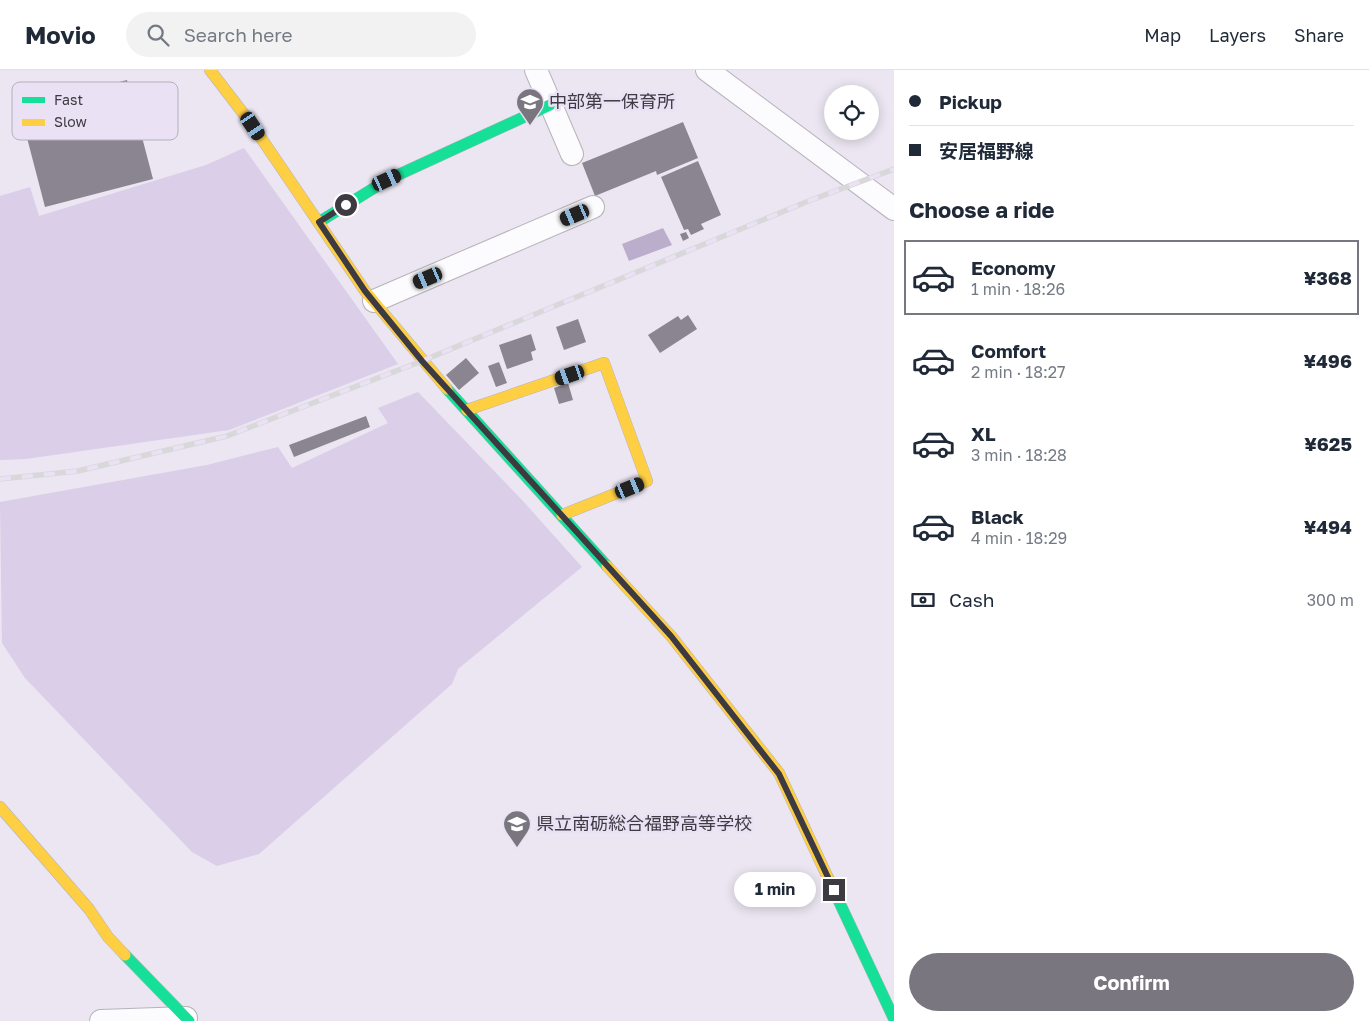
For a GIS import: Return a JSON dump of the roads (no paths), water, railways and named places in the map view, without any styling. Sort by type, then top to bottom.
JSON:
[{"type":"main road","points":[[210,70],[253,126],[374,301],[422,361],[671,636],[779,774],[894,1019]]},
{"type":"main road","points":[[319,222],[387,180],[550,105]]},
{"type":"main road","points":[[467,410],[604,363],[648,481],[562,515]]},
{"type":"main road","points":[[0,807],[89,909],[108,936],[188,1019]]},
{"type":"street","points":[[536,70],[572,154]]},
{"type":"street","points":[[709,70],[894,209]]},
{"type":"street","points":[[374,301],[593,207]]},
{"type":"street","points":[[101,1021],[188,1019]]},
{"type":"railway","points":[[0,479],[78,471],[227,436],[422,361],[806,202],[894,169]]},
{"type":"place","name":"中部第一保育所","points":[[530,126]]},
{"type":"place","name":"県立南砺総合福野高等学校","points":[[517,848]]}]
